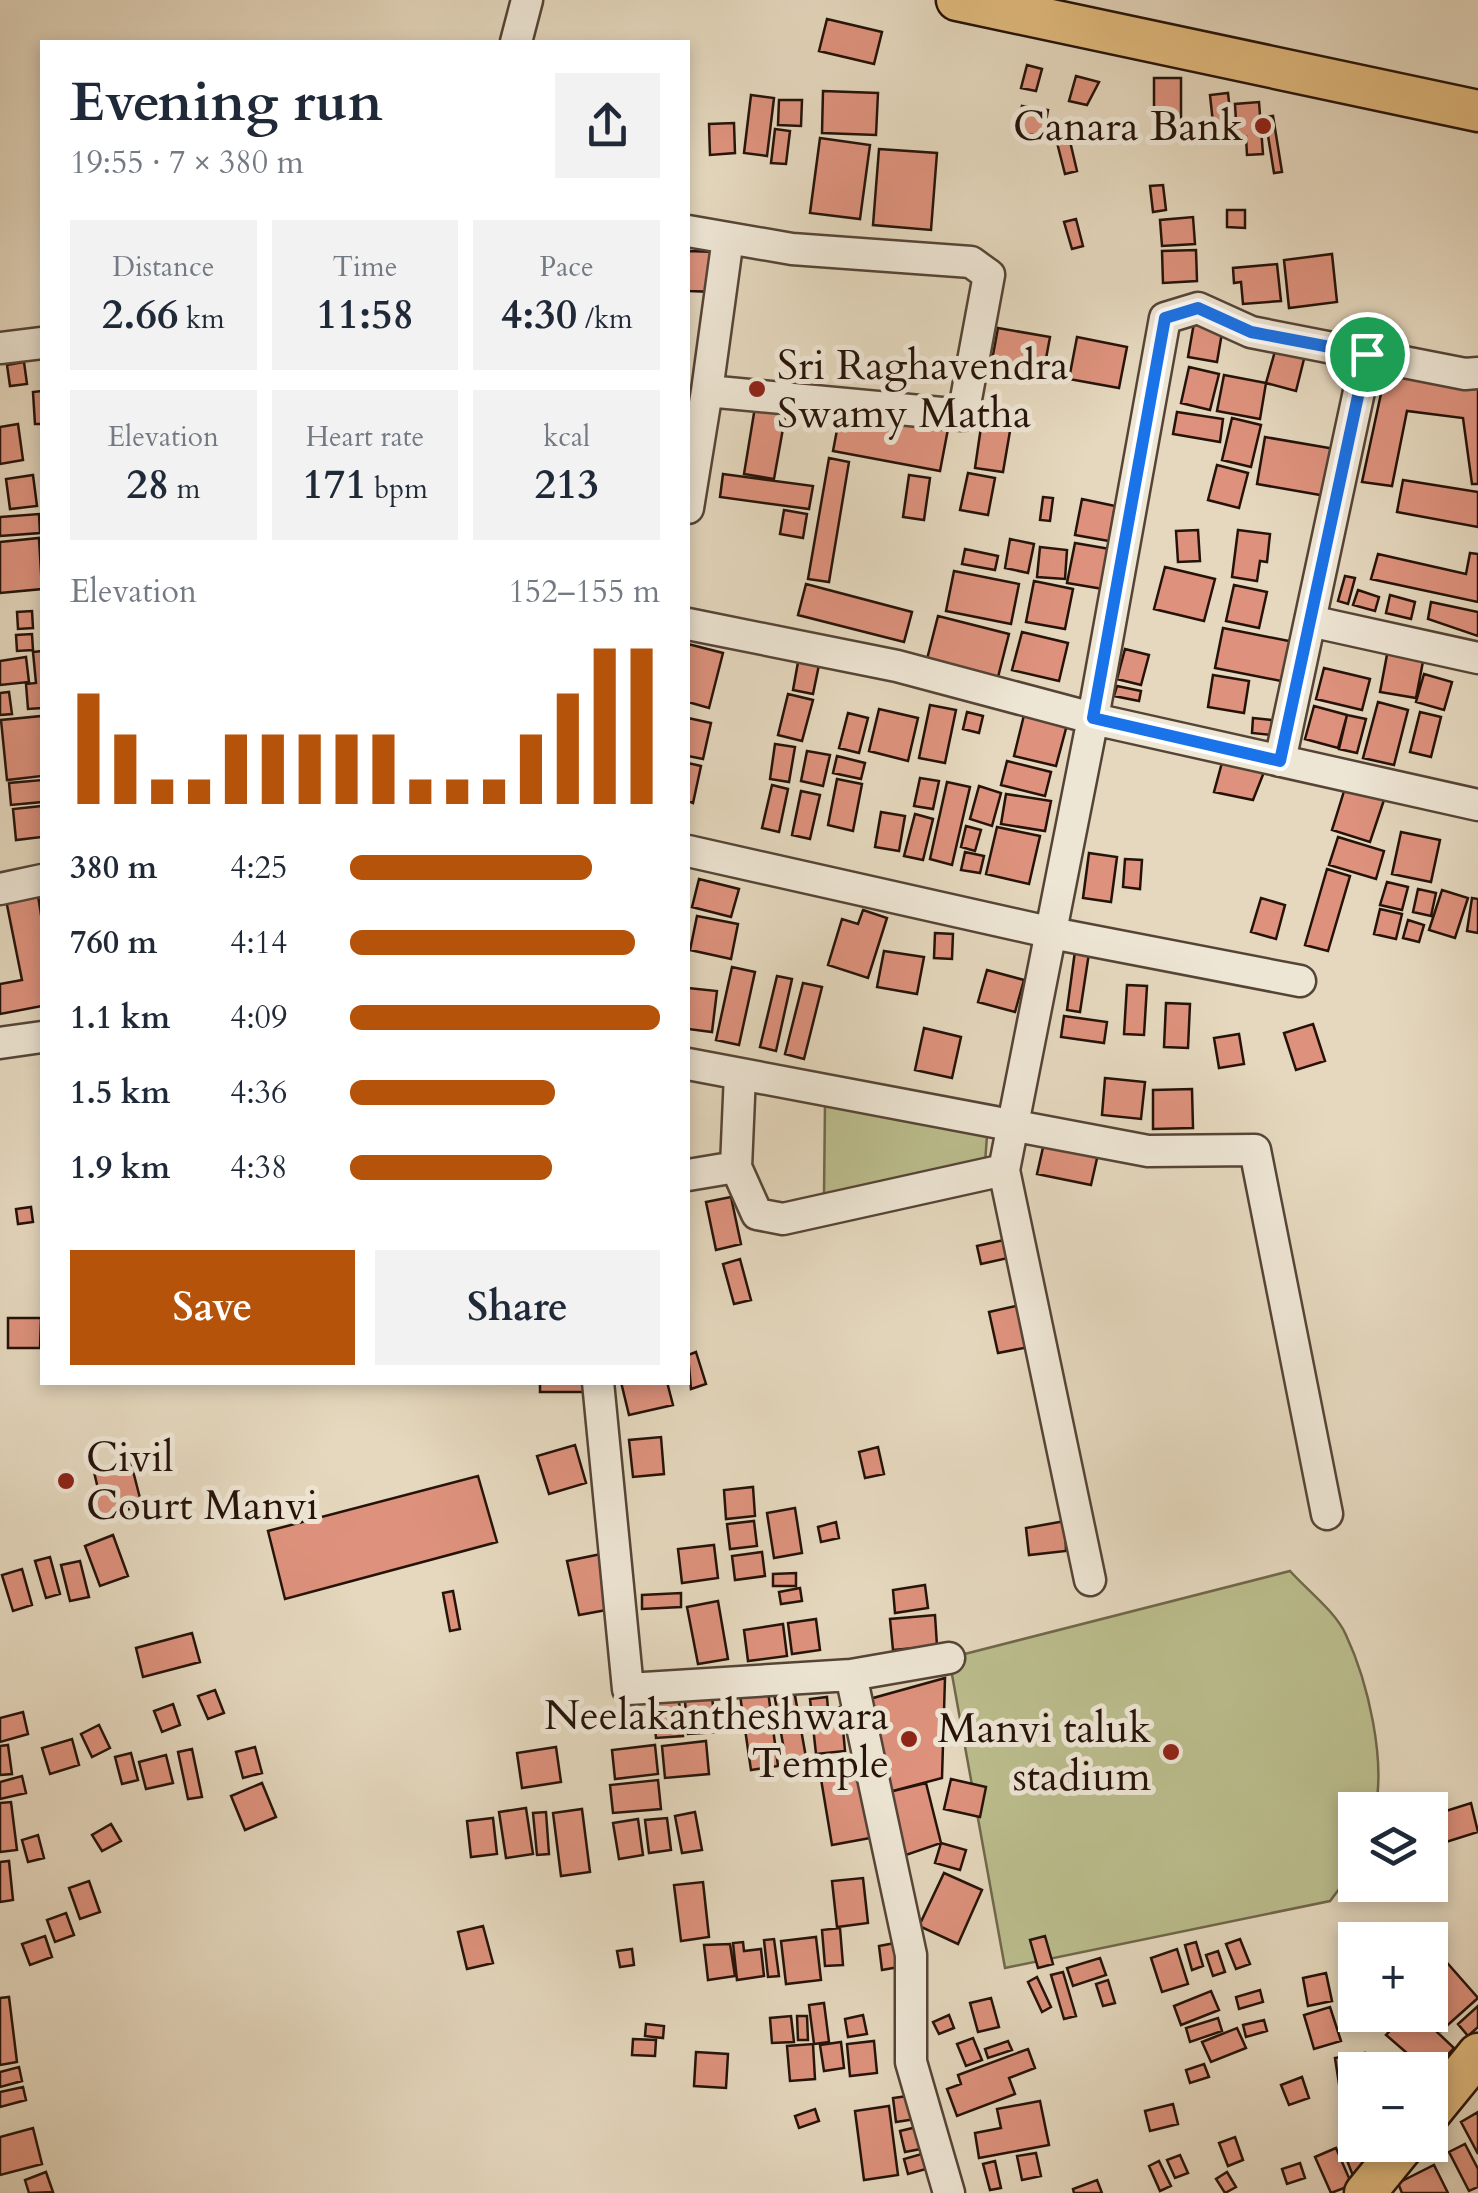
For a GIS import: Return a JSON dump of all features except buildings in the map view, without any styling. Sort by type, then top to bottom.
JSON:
[{"type":"main road","points":[[957,0],[1478,111]]},
{"type":"main road","points":[[1448,2091],[1478,2054]]},
{"type":"main road","points":[[1365,2193],[1390,2162]]},
{"type":"street","points":[[516,40],[526,0]]},
{"type":"street","points":[[690,231],[792,249],[971,262],[989,274],[963,415],[708,391]]},
{"type":"street","points":[[690,496],[728,238]]},
{"type":"street","points":[[1090,1580],[1004,1170],[1093,718],[1165,318],[1198,308],[1251,332],[1465,374],[1478,372]]},
{"type":"street","points":[[0,348],[40,343]]},
{"type":"street","points":[[1280,761],[1367,354]]},
{"type":"street","points":[[1310,621],[1478,658]]},
{"type":"street","points":[[690,624],[897,666],[1093,718],[1478,805]]},
{"type":"street","points":[[690,851],[1050,932],[1300,981]]},
{"type":"street","points":[[0,889],[40,880]]},
{"type":"street","points":[[0,1044],[40,1037]]},
{"type":"street","points":[[690,1064],[1148,1151],[1255,1150],[1327,1514]]},
{"type":"street","points":[[740,1074],[736,1166],[757,1214],[783,1219],[1004,1170]]},
{"type":"street","points":[[690,1176],[736,1166]]},
{"type":"street","points":[[598,1385],[628,1689],[851,1675],[949,1658]]},
{"type":"street","points":[[851,1675],[912,1954],[911,2062],[948,2193]]},
{"type":"green space","points":[[825,1104],[987,1136],[985,1163],[824,1195]]},
{"type":"green space","name":"Manvi taluk stadium","points":[[1290,1571],[1341,1626],[1354,1654],[1373,1721],[1378,1792],[1338,1792],[1338,1890],[1330,1901],[1005,1968],[949,1658]]},
{"type":"place","name":"Canara Bank","points":[[1263,126]]},
{"type":"place","name":"Sri Raghavendra Swamy Matha","points":[[757,389]]},
{"type":"place","name":"Civil Court Manvi","points":[[66,1481]]},
{"type":"place","name":"Neelakantheshwara Temple","points":[[909,1739]]},
{"type":"place","name":"Manvi taluk stadium","points":[[1171,1752]]},
{"type":"route","points":[[1198,308],[1251,332],[1367,354],[1280,761],[1093,718],[1165,318],[1198,308]]}]
